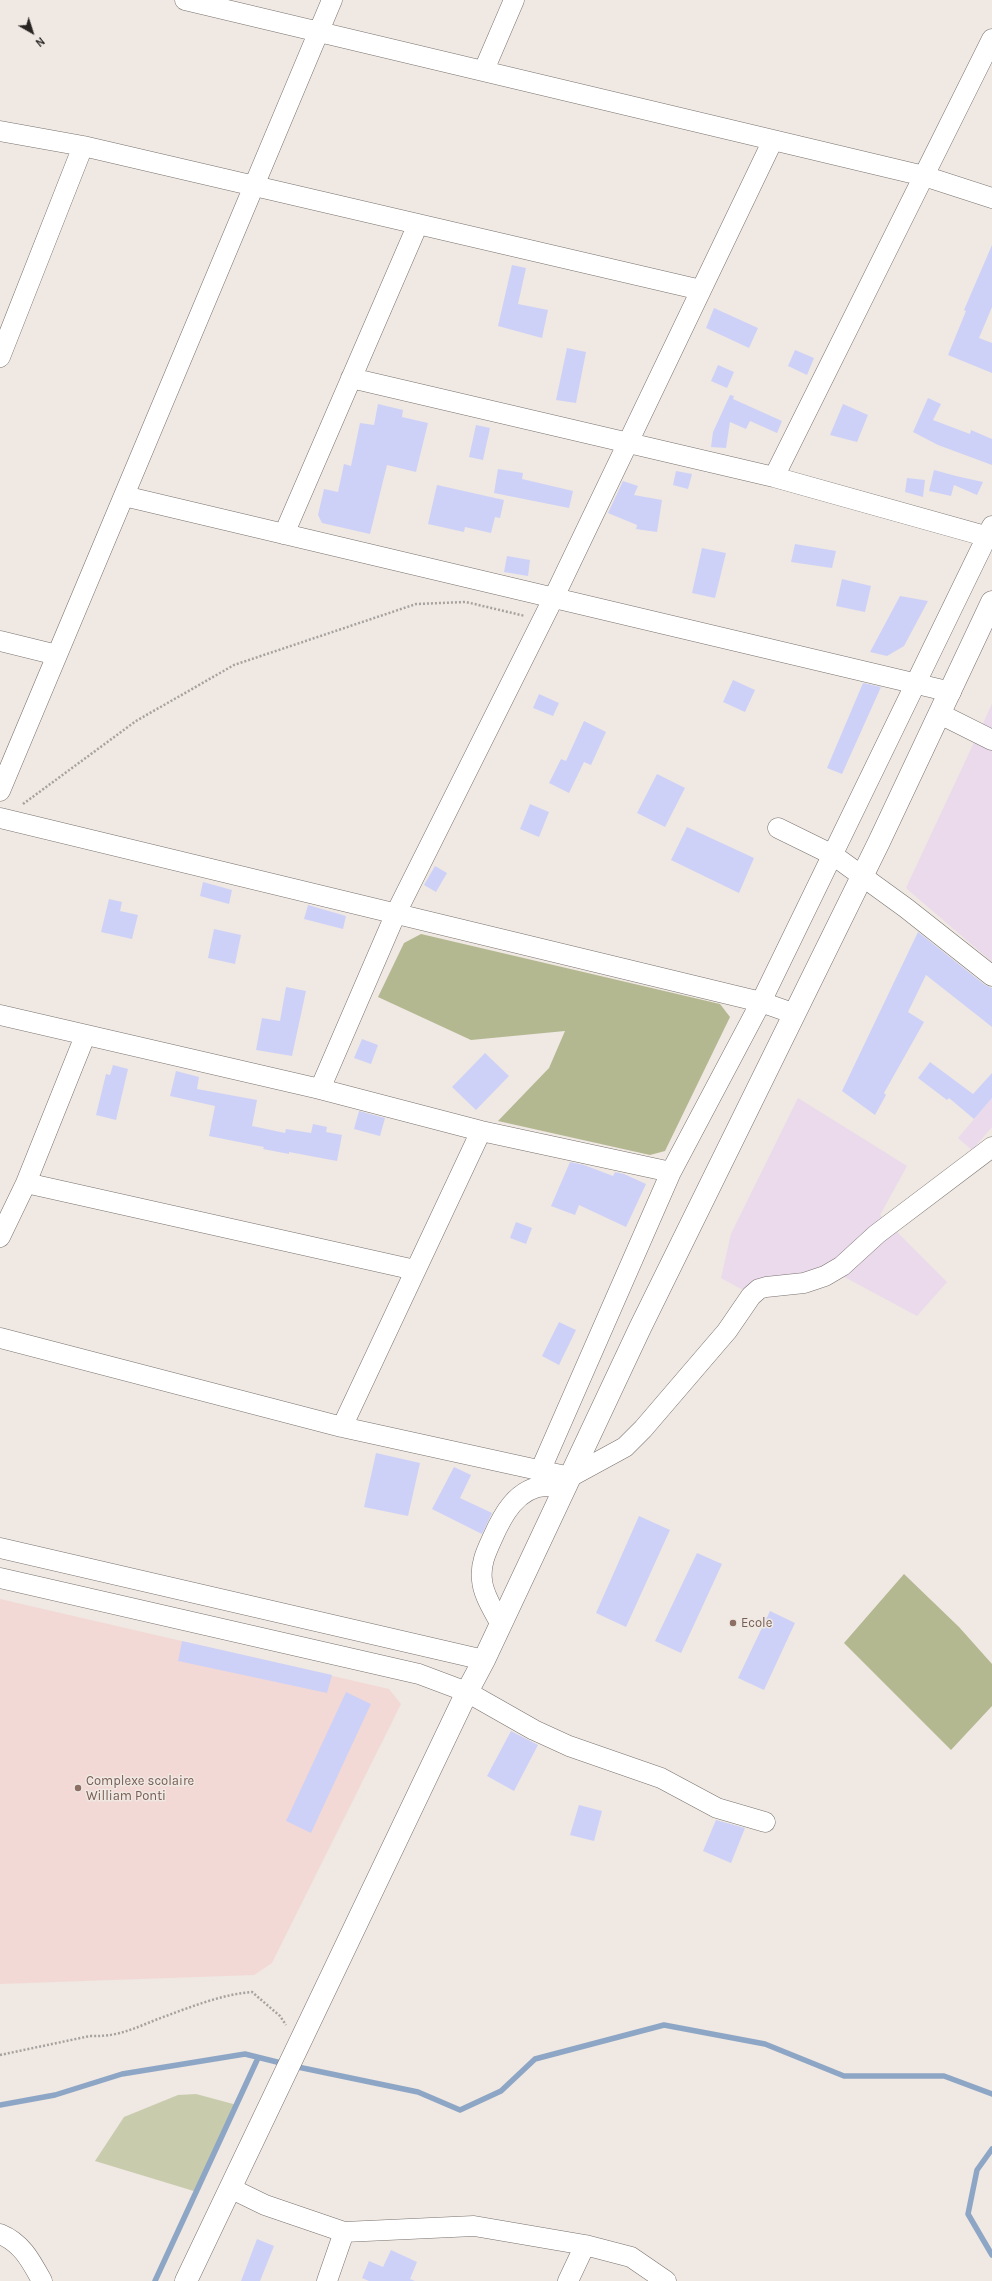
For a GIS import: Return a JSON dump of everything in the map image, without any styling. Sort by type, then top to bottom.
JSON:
[{"type":"highway","points":[[186,2281],[281,2084],[298,2043],[467,1692],[501,1625],[640,1328],[795,1014],[951,692],[992,602]]},
{"type":"street","points":[[185,0],[924,176],[992,198]]},
{"type":"street","points":[[0,791],[332,0]]},
{"type":"street","points":[[484,70],[514,0]]},
{"type":"street","points":[[774,477],[992,40]]},
{"type":"street","points":[[0,131],[83,146],[701,290]]},
{"type":"street","points":[[320,1089],[396,913],[542,619],[554,598],[773,140]]},
{"type":"street","points":[[0,357],[83,146]]},
{"type":"street","points":[[284,534],[418,224]]},
{"type":"street","points":[[351,378],[774,477],[990,533],[761,1002],[671,1172],[541,1469]]},
{"type":"street","points":[[124,496],[951,692]]},
{"type":"street","points":[[0,641],[57,655]]},
{"type":"street","points":[[940,714],[992,740]]},
{"type":"street","points":[[0,818],[761,1002],[795,1014]]},
{"type":"street","points":[[778,828],[833,855],[862,875],[992,976]]},
{"type":"street","points":[[0,1016],[320,1089],[481,1131],[671,1172]]},
{"type":"street","points":[[0,1237],[26,1183],[85,1036]]},
{"type":"street","points":[[342,1427],[481,1131]]},
{"type":"street","points":[[501,1625],[486,1594],[482,1580],[482,1560],[502,1516],[514,1501],[527,1492],[546,1486],[567,1483],[625,1446],[639,1433],[726,1331],[751,1296],[759,1289],[804,1283],[825,1276],[842,1266],[877,1234],[992,1147]]},
{"type":"street","points":[[26,1183],[415,1270]]},
{"type":"street","points":[[0,1338],[342,1427],[541,1469],[567,1483]]},
{"type":"street","points":[[0,1548],[484,1660]]},
{"type":"street","points":[[0,1578],[419,1674],[467,1692],[534,1730],[569,1738],[661,1778],[717,1808],[765,1822]]},
{"type":"street","points":[[230,2188],[265,2205],[344,2232],[474,2226],[585,2245],[631,2257],[666,2281]]},
{"type":"street","points":[[327,2281],[344,2232]]},
{"type":"street","points":[[0,2234],[11,2238],[18,2244],[42,2281]]},
{"type":"street","points":[[568,2281],[585,2245]]},
{"type":"path","points":[[17,806],[23,804],[136,721],[234,665],[416,604],[466,602],[542,619]]},
{"type":"path","points":[[0,2055],[90,2036],[104,2036],[123,2033],[142,2027],[165,2016],[221,1998],[238,1993],[252,1992],[280,2016],[298,2043]]},
{"type":"shaded area","points":[[992,704],[992,962],[906,888]]},
{"type":"shaded area","points":[[798,1098],[907,1166],[880,1215],[947,1282],[917,1316],[826,1267],[802,1281],[741,1289],[721,1278],[731,1234]]},
{"type":"shaded area","points":[[992,1098],[992,1127],[972,1150],[958,1138]]},
{"type":"shaded area","points":[[0,1599],[389,1689],[401,1704],[272,1963],[254,1975],[0,1984]]},
{"type":"green space","points":[[421,934],[720,1004],[730,1017],[665,1151],[650,1155],[498,1121],[549,1068],[565,1031],[471,1040],[378,997],[404,943]]},
{"type":"green space","points":[[904,1574],[959,1627],[992,1664],[992,1706],[951,1750],[844,1643]]},
{"type":"green space","points":[[196,2094],[237,2105],[197,2192],[95,2161],[124,2117],[178,2095]]},
{"type":"building","points":[[992,245],[992,307],[979,338],[992,343],[992,373],[948,355],[966,311],[964,310]]},
{"type":"building","points":[[512,265],[526,268],[518,304],[548,310],[542,338],[498,326]]},
{"type":"building","points":[[714,308],[758,328],[749,348],[706,328]]},
{"type":"building","points":[[567,348],[586,352],[576,403],[556,400]]},
{"type":"building","points":[[795,350],[814,358],[807,375],[788,366]]},
{"type":"building","points":[[718,365],[734,372],[727,388],[711,381]]},
{"type":"building","points":[[730,395],[734,396],[733,399],[782,421],[777,433],[750,421],[746,429],[730,422],[726,448],[711,447],[713,432]]},
{"type":"building","points":[[928,398],[941,404],[933,420],[970,434],[971,430],[992,439],[992,465],[938,445],[913,432]]},
{"type":"building","points":[[378,404],[403,410],[402,417],[428,423],[416,472],[387,465],[370,534],[322,523],[318,515],[324,489],[338,492],[344,464],[351,466],[360,423],[374,425]]},
{"type":"building","points":[[843,404],[868,415],[857,442],[830,435]]},
{"type":"building","points":[[476,425],[490,428],[483,460],[469,457]]},
{"type":"building","points":[[498,469],[523,473],[522,479],[573,491],[569,508],[494,493]]},
{"type":"building","points":[[934,470],[983,482],[977,495],[954,485],[951,496],[929,491]]},
{"type":"building","points":[[676,471],[692,474],[688,489],[673,485]]},
{"type":"building","points":[[907,478],[925,480],[923,497],[905,492]]},
{"type":"building","points":[[623,481],[638,486],[634,495],[662,500],[657,532],[636,529],[637,525],[608,513]]},
{"type":"building","points":[[437,485],[504,500],[500,518],[495,517],[491,533],[465,527],[464,532],[428,524]]},
{"type":"building","points":[[795,544],[836,551],[832,568],[791,562]]},
{"type":"building","points":[[702,548],[726,553],[715,598],[692,593]]},
{"type":"building","points":[[507,556],[530,560],[528,576],[504,572]]},
{"type":"building","points":[[842,579],[871,586],[865,612],[836,606]]},
{"type":"building","points":[[900,596],[928,601],[904,646],[887,656],[870,652]]},
{"type":"building","points":[[733,680],[755,690],[745,712],[723,702]]},
{"type":"building","points":[[863,683],[881,687],[842,774],[827,768]]},
{"type":"building","points":[[539,694],[559,703],[553,716],[533,708]]},
{"type":"building","points":[[584,721],[606,732],[591,765],[584,762],[569,793],[549,783],[561,759],[566,761]]},
{"type":"building","points":[[657,774],[685,788],[665,827],[637,813]]},
{"type":"building","points":[[530,804],[549,812],[539,837],[520,829]]},
{"type":"building","points":[[687,827],[754,858],[739,893],[671,860]]},
{"type":"building","points":[[435,866],[447,873],[436,892],[424,885]]},
{"type":"building","points":[[203,882],[232,890],[229,904],[200,896]]},
{"type":"building","points":[[109,899],[122,902],[120,911],[138,915],[132,939],[101,932]]},
{"type":"building","points":[[308,905],[346,916],[343,929],[304,919]]},
{"type":"building","points":[[214,929],[241,935],[235,964],[208,958]]},
{"type":"building","points":[[918,932],[985,985],[992,988],[992,1027],[926,975],[908,1012],[924,1022],[884,1093],[886,1095],[875,1115],[842,1091]]},
{"type":"building","points":[[286,987],[306,991],[292,1056],[256,1050],[262,1018],[280,1021]]},
{"type":"building","points":[[362,1039],[378,1045],[371,1064],[354,1058]]},
{"type":"building","points":[[485,1053],[509,1076],[476,1110],[452,1087]]},
{"type":"building","points":[[930,1062],[973,1094],[992,1073],[992,1098],[974,1119],[949,1098],[947,1100],[918,1078]]},
{"type":"building","points":[[113,1065],[128,1069],[116,1120],[96,1115],[106,1074],[110,1075]]},
{"type":"building","points":[[176,1071],[199,1077],[197,1089],[257,1100],[252,1126],[285,1133],[286,1129],[311,1133],[313,1124],[327,1127],[326,1132],[342,1135],[337,1161],[289,1152],[289,1154],[263,1149],[264,1147],[209,1136],[215,1106],[170,1096]]},
{"type":"building","points":[[359,1111],[385,1118],[380,1136],[354,1129]]},
{"type":"building","points":[[570,1162],[584,1165],[613,1176],[615,1172],[624,1174],[646,1184],[626,1227],[579,1205],[575,1215],[551,1206]]},
{"type":"building","points":[[516,1222],[532,1228],[526,1244],[510,1238]]},
{"type":"building","points":[[559,1322],[576,1330],[559,1365],[542,1356]]},
{"type":"building","points":[[376,1453],[420,1463],[408,1516],[364,1507]]},
{"type":"building","points":[[454,1467],[471,1475],[460,1498],[492,1513],[482,1534],[432,1509]]},
{"type":"building","points":[[639,1516],[670,1530],[626,1627],[596,1613]]},
{"type":"building","points":[[697,1553],[722,1564],[681,1653],[655,1641]]},
{"type":"building","points":[[770,1611],[795,1623],[764,1690],[738,1678]]},
{"type":"building","points":[[182,1641],[332,1675],[327,1693],[178,1661]]},
{"type":"building","points":[[346,1692],[371,1704],[311,1833],[286,1821]]},
{"type":"building","points":[[511,1731],[538,1745],[514,1791],[487,1776]]},
{"type":"building","points":[[579,1805],[602,1811],[594,1841],[570,1835]]},
{"type":"building","points":[[716,1820],[745,1828],[731,1863],[703,1851]]},
{"type":"building","points":[[257,2239],[274,2246],[260,2281],[241,2281]]},
{"type":"building","points":[[391,2250],[417,2262],[410,2279],[415,2281],[369,2281],[362,2278],[369,2261],[383,2267]]},
{"type":"waterway","points":[[293,2066],[418,2092],[460,2110],[501,2091],[535,2059],[664,2025],[765,2044],[844,2076],[944,2076],[992,2094]]},
{"type":"waterway","points":[[0,2105],[55,2095],[122,2074],[245,2054],[285,2064]]},
{"type":"waterway","points":[[155,2281],[258,2058]]},
{"type":"waterway","points":[[992,2149],[977,2170],[968,2214],[992,2255]]},
{"type":"place","name":"Ecole","points":[[733,1623]]},
{"type":"place","name":"Complexe scolaire William Ponti","points":[[78,1788]]}]
